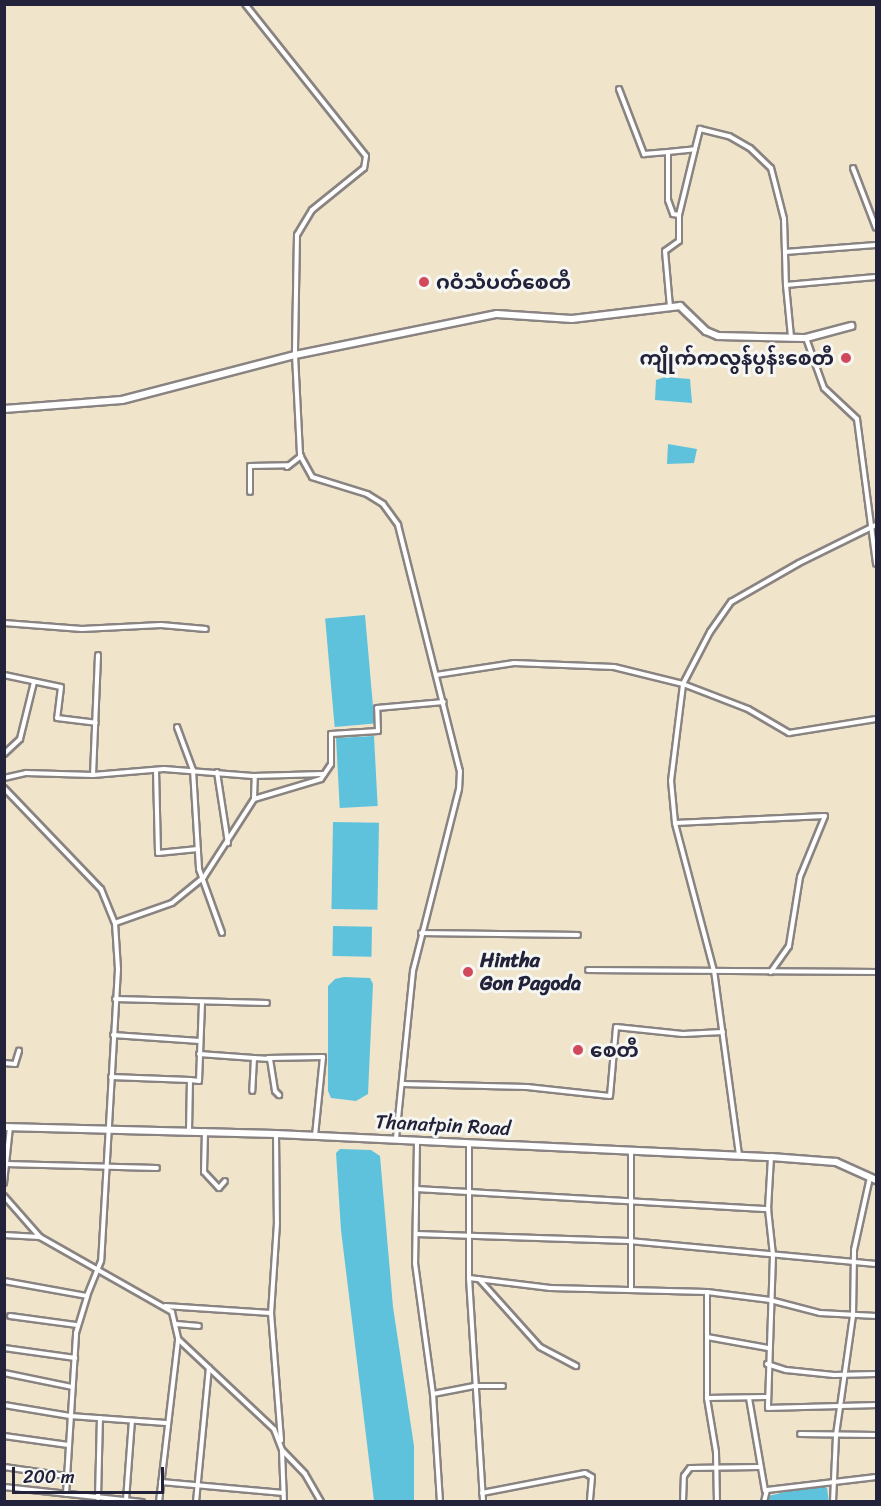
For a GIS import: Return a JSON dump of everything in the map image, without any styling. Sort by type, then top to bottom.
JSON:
[{"type":"main road","points":[[4,409],[122,400],[295,355],[497,314],[572,319],[680,306],[706,331],[718,336],[806,338],[851,326]]},
{"type":"main road","name":"Thanatpin Road","points":[[7,1127],[205,1131],[739,1155],[836,1162],[876,1180]]},
{"type":"street","points":[[245,4],[366,156],[364,168],[312,210],[297,235],[295,355],[301,456],[312,477],[367,494],[383,504],[398,525],[460,771],[459,789],[413,971],[396,1139]]},
{"type":"street","points":[[619,89],[644,154],[696,149]]},
{"type":"street","points":[[670,307],[665,251],[679,241],[680,215],[696,161],[700,129],[729,136],[750,148],[771,168],[781,199],[791,337]]},
{"type":"street","points":[[668,152],[668,200],[673,214],[680,215]]},
{"type":"street","points":[[853,168],[876,228]]},
{"type":"street","points":[[785,252],[876,244]]},
{"type":"street","points":[[786,285],[876,277]]},
{"type":"street","points":[[806,338],[824,388],[856,419],[876,564]]},
{"type":"street","points":[[250,492],[250,466],[288,466],[301,456]]},
{"type":"street","points":[[739,1155],[714,971],[675,823],[671,781],[683,684],[710,632],[732,602],[799,563],[876,525]]},
{"type":"street","points":[[4,623],[82,629],[161,625],[206,629]]},
{"type":"street","points":[[93,775],[99,655]]},
{"type":"street","points":[[436,675],[514,663],[614,667],[683,684],[748,710],[789,733],[876,719]]},
{"type":"street","points":[[4,675],[61,687],[57,718],[96,723]]},
{"type":"street","points":[[4,754],[20,739],[34,682]]},
{"type":"street","points":[[254,799],[321,779],[331,764],[332,734],[378,731],[377,708],[444,702]]},
{"type":"street","points":[[177,727],[193,771],[199,868],[205,876],[222,933]]},
{"type":"street","points":[[4,778],[26,773],[93,775],[156,770],[255,776],[324,774]]},
{"type":"street","points":[[156,770],[158,853],[198,849]]},
{"type":"street","points":[[217,772],[228,844]]},
{"type":"street","points":[[115,923],[172,903],[205,876],[228,844],[254,799],[255,776]]},
{"type":"street","points":[[4,788],[101,889],[115,923],[118,969],[111,1077],[109,1166],[101,1261],[95,1269],[77,1325],[66,1494]]},
{"type":"street","points":[[675,823],[825,816],[800,877],[789,946],[771,972]]},
{"type":"street","points":[[421,933],[578,935]]},
{"type":"street","points":[[588,970],[876,972]]},
{"type":"street","points":[[115,999],[267,1003]]},
{"type":"street","points":[[111,1077],[199,1081],[202,1003]]},
{"type":"street","points":[[402,1084],[527,1088],[610,1096],[616,1027],[683,1034],[723,1032]]},
{"type":"street","points":[[113,1035],[200,1041]]},
{"type":"street","points":[[4,1063],[15,1064],[20,1051]]},
{"type":"street","points":[[199,1054],[254,1058],[322,1057],[315,1136]]},
{"type":"street","points":[[252,1091],[254,1058]]},
{"type":"street","points":[[268,1058],[275,1091],[279,1095]]},
{"type":"street","points":[[189,1131],[190,1080]]},
{"type":"street","points":[[4,1183],[7,1127]]},
{"type":"street","points":[[205,1131],[204,1172],[219,1188],[225,1181]]},
{"type":"street","points":[[276,1134],[277,1223],[272,1313],[284,1502]]},
{"type":"street","points":[[417,1140],[418,1292],[433,1394],[440,1502]]},
{"type":"street","points":[[469,1143],[471,1190],[469,1278],[483,1502]]},
{"type":"street","points":[[631,1151],[629,1241],[631,1288]]},
{"type":"street","points":[[771,1157],[768,1209],[773,1255],[766,1397],[771,1409],[876,1405]]},
{"type":"street","points":[[6,1164],[157,1168]]},
{"type":"street","points":[[833,1502],[836,1435],[853,1316],[854,1263],[858,1222],[870,1176]]},
{"type":"street","points":[[416,1189],[631,1199],[768,1209]]},
{"type":"street","points":[[4,1196],[40,1237],[164,1306],[174,1314],[178,1339],[166,1423],[159,1502]]},
{"type":"street","points":[[416,1234],[629,1241],[876,1264]]},
{"type":"street","points":[[4,1235],[40,1237]]},
{"type":"street","points":[[469,1278],[550,1288],[631,1288],[707,1292],[770,1300],[820,1313],[876,1316]]},
{"type":"street","points":[[478,1278],[540,1347],[576,1366]]},
{"type":"street","points":[[4,1281],[87,1296]]},
{"type":"street","points":[[707,1292],[707,1398],[716,1467],[717,1502]]},
{"type":"street","points":[[164,1306],[272,1313]]},
{"type":"street","points":[[10,1316],[77,1325]]},
{"type":"street","points":[[176,1324],[199,1326]]},
{"type":"street","points":[[707,1337],[768,1348]]},
{"type":"street","points":[[178,1339],[274,1429],[282,1450],[305,1474],[321,1502]]},
{"type":"street","points":[[4,1348],[75,1358]]},
{"type":"street","points":[[767,1364],[786,1370],[846,1376],[876,1374]]},
{"type":"street","points":[[196,1502],[209,1368]]},
{"type":"street","points":[[4,1373],[72,1387]]},
{"type":"street","points":[[433,1394],[474,1386],[503,1386]]},
{"type":"street","points":[[707,1398],[766,1397]]},
{"type":"street","points":[[749,1398],[759,1467],[765,1491],[764,1502]]},
{"type":"street","points":[[4,1405],[70,1416],[166,1423]]},
{"type":"street","points":[[98,1498],[100,1418]]},
{"type":"street","points":[[126,1500],[132,1420]]},
{"type":"street","points":[[800,1434],[876,1435]]},
{"type":"street","points":[[4,1436],[68,1445]]},
{"type":"street","points":[[4,1467],[66,1476]]},
{"type":"street","points":[[683,1502],[686,1471],[716,1467],[759,1467]]},
{"type":"street","points":[[482,1493],[585,1473],[592,1477],[590,1502]]},
{"type":"street","points":[[765,1491],[876,1477]]},
{"type":"street","points":[[161,1482],[284,1493]]},
{"type":"street","points":[[4,1487],[142,1502]]},
{"type":"water","points":[[665,377],[690,379],[692,403],[655,400],[656,380]]},
{"type":"water","points":[[668,444],[697,449],[694,463],[667,464]]},
{"type":"water","points":[[365,615],[374,724],[335,727],[325,618]]},
{"type":"water","points":[[374,736],[378,806],[340,808],[336,738]]},
{"type":"water","points":[[333,822],[379,823],[377,910],[331,909]]},
{"type":"water","points":[[333,926],[372,927],[371,957],[332,956]]},
{"type":"water","points":[[370,978],[373,984],[368,1094],[356,1101],[331,1098],[328,1091],[328,986],[335,979]]},
{"type":"water","points":[[340,1149],[371,1150],[380,1156],[393,1307],[414,1446],[414,1501],[374,1501],[341,1230],[336,1153]]},
{"type":"water","points":[[819,1484],[827,1488],[829,1502],[769,1501],[768,1496]]},
{"type":"place","name":"ဂဝံသံပတ်စေတီ","points":[[424,282]]},
{"type":"place","name":"ကျိုက်ကလွန်ပွန်းစေတီ","points":[[846,358]]},
{"type":"place","name":"Hintha Gon Pagoda","points":[[468,972]]},
{"type":"place","name":"စေတီ","points":[[578,1050]]}]
